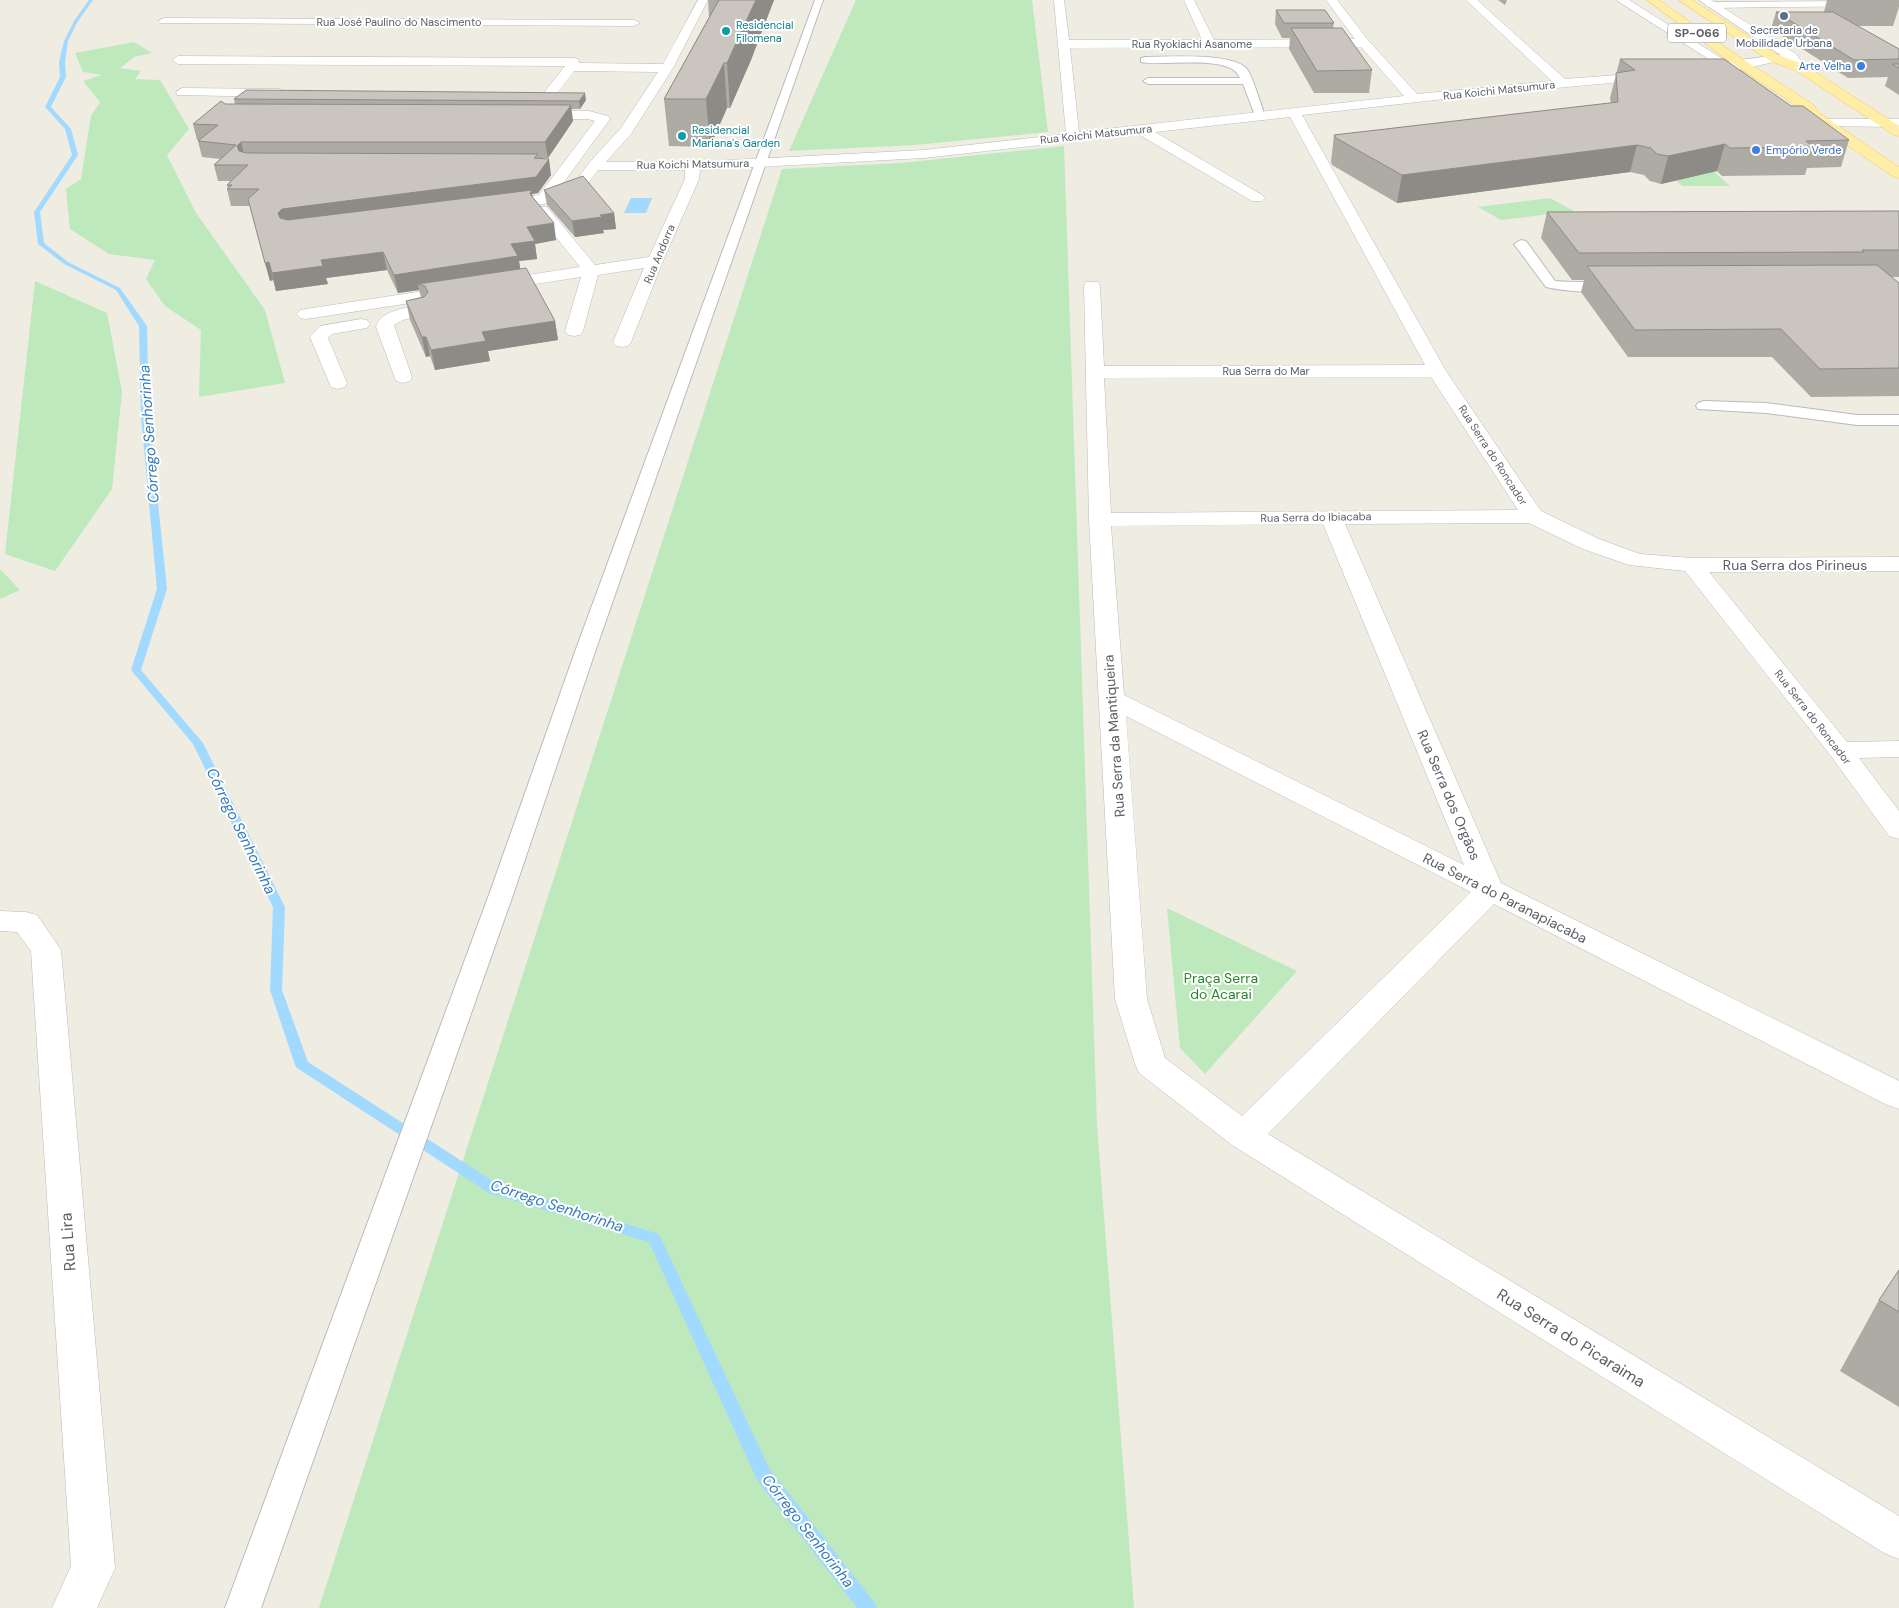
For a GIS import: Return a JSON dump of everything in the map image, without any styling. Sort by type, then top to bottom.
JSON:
[{"type":"main road","name":"SP-066","points":[[1684,0],[1774,58],[1796,62],[1899,132]]},
{"type":"main road","points":[[1652,20],[1655,2]]},
{"type":"main road","name":"SP-066","points":[[1655,2],[1809,108],[1819,120],[1899,174]]},
{"type":"street","points":[[486,206],[543,205],[578,188],[594,166],[626,131],[667,68],[703,0]]},
{"type":"street","points":[[1059,0],[1073,137]]},
{"type":"street","points":[[1189,0],[1210,44]]},
{"type":"street","points":[[1331,0],[1364,43],[1414,99]]},
{"type":"street","points":[[1471,0],[1563,84]]},
{"type":"street","points":[[1621,0],[1723,67],[1819,120],[1899,123]]},
{"type":"street","points":[[1707,2],[1874,4]]},
{"type":"street","points":[[1707,2],[1796,62]]},
{"type":"street","points":[[508,23],[518,12]]},
{"type":"street","name":"Rua José Paulino do Nascimento","points":[[164,21],[634,24]]},
{"type":"street","name":"Rua Ryokiachi Asanome","points":[[1065,44],[1364,43]]},
{"type":"street","points":[[1682,72],[1774,58]]},
{"type":"street","points":[[178,60],[574,62],[539,108]]},
{"type":"street","points":[[570,68],[667,68]]},
{"type":"street","name":"Rua Koichi Matsumura","points":[[594,166],[693,166],[924,154],[1414,99],[1663,74]]},
{"type":"street","points":[[182,92],[291,93]]},
{"type":"street","points":[[530,94],[550,95]]},
{"type":"street","name":"Rua Serra do Roncador","points":[[1294,112],[1437,370],[1533,516],[1590,544],[1637,560],[1692,565],[1840,750],[1899,830]]},
{"type":"street","points":[[519,114],[589,115],[603,119],[543,205]]},
{"type":"street","points":[[1140,130],[1257,198]]},
{"type":"street","points":[[550,164],[570,164]]},
{"type":"street","name":"Rua Andorra","points":[[622,342],[655,261],[692,179],[693,166]]},
{"type":"street","points":[[543,205],[591,271]]},
{"type":"street","points":[[306,314],[655,261]]},
{"type":"street","points":[[574,331],[591,271]]},
{"type":"street","name":"Rua Serra da Mantiqueira","points":[[1092,286],[1100,520],[1132,999],[1151,1064],[1244,1136]]},
{"type":"street","points":[[338,383],[319,337],[321,333],[334,328],[390,319],[459,300],[472,294],[468,289]]},
{"type":"street","points":[[390,319],[386,322],[385,327],[403,377]]},
{"type":"street","name":"Rua Serra do Mar","points":[[1096,372],[1437,370]]},
{"type":"street","name":"Rua Serra do Ibiacaba","points":[[1100,520],[1533,516]]},
{"type":"street","name":"Rua Serra dos Orgãos","points":[[1331,517],[1490,891]]},
{"type":"street","name":"Rua Serra dos Pirineus","points":[[1692,565],[1899,564]]},
{"type":"street","name":"Rua Serra do Paranapiacaba","points":[[1112,699],[1899,1096]]},
{"type":"street","points":[[1840,750],[1899,749]]},
{"type":"street","points":[[1244,1136],[1490,891]]},
{"type":"street","name":"Rua Lira","points":[[13,922],[46,950],[93,1568],[74,1608]]},
{"type":"street","name":"Rua Serra do Picaraima","points":[[1244,1136],[1899,1539]]},
{"type":"lane","points":[[243,1608],[502,892],[586,649],[819,0]]},
{"type":"lane","points":[[1145,60],[1231,63],[1238,66],[1247,81],[1260,116]]},
{"type":"lane","points":[[1148,81],[1247,81]]},
{"type":"lane","points":[[1521,244],[1551,284],[1570,287],[1630,287]]},
{"type":"lane","points":[[1704,406],[1766,408],[1857,420],[1899,420]]},
{"type":"green space","points":[[856,0],[1032,0],[1048,132],[915,145],[789,151]]},
{"type":"green space","points":[[134,42],[152,53],[134,57],[120,68],[141,71],[135,79],[160,80],[189,129],[167,155],[196,213],[265,310],[285,383],[199,397],[201,330],[165,306],[146,279],[155,260],[109,254],[70,229],[66,189],[81,179],[91,116],[100,102],[83,81],[102,75],[83,72],[75,53]]},
{"type":"green space","points":[[1064,146],[1097,1125],[1134,1608],[319,1608],[782,169],[901,163]]},
{"type":"green space","points":[[1657,162],[1703,162],[1730,186],[1682,186]]},
{"type":"green space","points":[[1550,198],[1574,211],[1501,220],[1478,207]]},
{"type":"green space","points":[[35,281],[107,313],[122,392],[112,489],[55,571],[5,554]]},
{"type":"green space","points":[[0,569],[20,590],[0,599]]},
{"type":"green space","name":"Praça Serra do Acarai","points":[[1167,908],[1297,971],[1205,1074],[1180,1048]]},
{"type":"water","points":[[631,198],[652,198],[646,213],[624,213]]},
{"type":"building","points":[[719,0],[756,0],[727,63],[724,63],[706,99],[664,99]]},
{"type":"building","points":[[1276,10],[1325,10],[1334,23],[1284,23]]},
{"type":"building","points":[[1776,12],[1833,12],[1899,49],[1899,59],[1854,60]]},
{"type":"building","points":[[1291,28],[1342,28],[1372,70],[1317,71]]},
{"type":"building","points":[[1620,59],[1724,59],[1791,106],[1803,106],[1849,140],[1806,141],[1814,147],[1730,148],[1725,144],[1668,156],[1657,154],[1651,148],[1637,145],[1402,175],[1336,138],[1334,135],[1618,102],[1616,73],[1635,70]]},
{"type":"building","points":[[246,90],[585,93],[579,101],[234,99]]},
{"type":"building","points":[[221,101],[225,104],[571,105],[545,142],[241,142],[237,146],[239,151],[246,153],[538,154],[534,158],[549,159],[536,177],[282,209],[278,213],[280,218],[288,220],[532,190],[530,194],[554,223],[527,227],[535,241],[511,244],[518,256],[394,275],[383,252],[321,260],[323,266],[272,273],[269,262],[265,263],[248,199],[259,189],[227,189],[232,185],[227,185],[248,165],[214,165],[236,145],[198,141],[218,125],[193,124]]},
{"type":"building","points":[[583,176],[614,213],[600,215],[602,217],[572,221],[544,190]]},
{"type":"building","points":[[1899,211],[1899,250],[1862,250],[1864,252],[1579,253],[1547,212]]},
{"type":"building","points":[[1877,265],[1899,283],[1899,368],[1820,369],[1781,329],[1635,330],[1587,266]]},
{"type":"building","points":[[526,268],[555,321],[482,332],[486,341],[431,350],[426,337],[422,337],[406,301],[424,297],[428,292],[425,286],[418,284]]},
{"type":"building","points":[[1899,1270],[1899,1312],[1879,1300]]},
{"type":"waterway","name":"Córrego Senhorinha","points":[[91,0],[76,21],[66,41],[62,62],[63,77],[48,107],[68,129],[75,155],[37,212],[41,244],[66,263],[118,289],[143,326],[145,416],[162,589],[136,670],[198,743],[279,907],[276,990],[302,1065],[494,1189],[654,1238],[763,1474],[868,1608]]},
{"type":"place","name":"Secretaria de Mobilidade Urbana","points":[[1784,16]]},
{"type":"place","name":"Residencial Filomena","points":[[726,31]]},
{"type":"place","name":"Arte Velha","points":[[1861,66]]},
{"type":"place","name":"Residencial Mariana's Garden","points":[[682,136]]},
{"type":"place","name":"Empório Verde","points":[[1756,150]]}]
